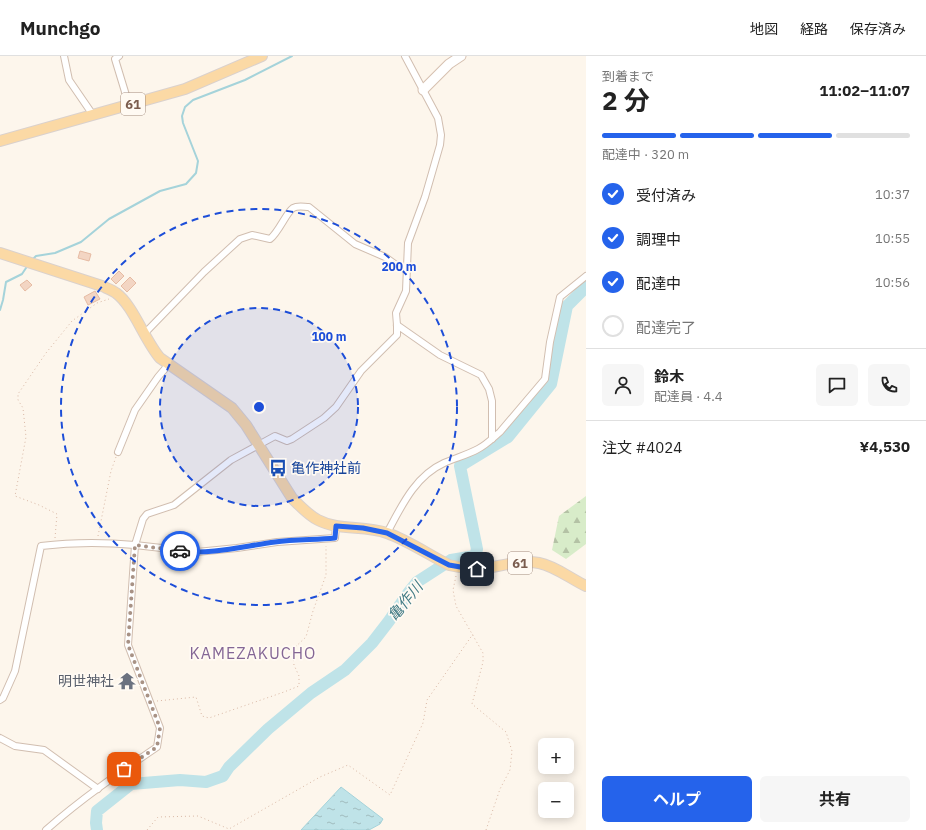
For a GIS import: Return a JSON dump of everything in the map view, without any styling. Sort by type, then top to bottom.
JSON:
[{"type":"main road","name":"61","points":[[0,141],[185,89],[262,56]]},
{"type":"main road","name":"61","points":[[0,253],[102,286],[116,293],[122,298],[153,350],[160,358],[232,408],[240,416],[292,498],[316,519],[336,526],[363,528],[387,533],[451,565],[477,569],[528,562],[540,563],[549,566],[586,586]]},
{"type":"street","points":[[64,56],[70,80],[93,115]]},
{"type":"street","points":[[120,56],[114,59],[129,105]]},
{"type":"street","points":[[46,830],[65,813],[124,769],[157,747],[160,728],[128,645],[135,545],[143,520],[147,514],[174,505],[231,460],[275,436],[287,441],[324,418],[336,407],[361,371],[396,335],[398,325],[396,313],[406,291],[408,243],[425,197],[440,145],[441,135],[438,118],[405,56]]},
{"type":"street","points":[[423,90],[449,64],[461,56]]},
{"type":"street","points":[[144,334],[204,272],[240,239],[252,235],[270,239],[274,236],[292,209],[300,206],[309,207],[355,244],[385,257],[399,267],[408,270]]},
{"type":"street","points":[[387,533],[402,506],[424,476],[443,463],[478,449],[492,439],[500,432],[545,379],[550,342],[560,297],[586,276]]},
{"type":"street","points":[[398,325],[440,355],[481,375],[489,389],[492,401],[492,439]]},
{"type":"street","points":[[118,452],[135,410],[169,364]]},
{"type":"street","points":[[0,700],[3,698],[15,671],[41,546],[97,542],[197,552],[277,542],[335,538],[336,526]]},
{"type":"street","points":[[0,738],[15,746],[44,750],[98,789]]},
{"type":"path","points":[[54,544],[57,514],[15,496],[26,438],[22,408],[18,400],[18,394],[46,353],[72,321],[106,299],[122,298]]},
{"type":"path","points":[[97,542],[111,471],[118,452]]},
{"type":"path","points":[[150,702],[196,697],[202,716],[209,718],[299,686],[299,676],[294,665],[292,650],[306,637],[313,610],[326,575],[326,539]]},
{"type":"path","points":[[451,565],[456,606],[483,653],[483,662],[472,704],[506,732],[512,751],[510,770],[500,789],[486,830]]},
{"type":"path","points":[[147,830],[158,817],[198,816],[230,829],[320,777],[348,764],[390,795],[423,724],[427,700],[473,634]]},
{"type":"green space","points":[[586,496],[586,544],[566,559],[552,550],[559,516]]},
{"type":"water","points":[[341,787],[383,819],[380,824],[369,830],[301,830]]},
{"type":"building","points":[[80,251],[91,254],[89,261],[78,258]]},
{"type":"building","points":[[119,271],[124,276],[116,284],[111,279]]},
{"type":"building","points":[[130,277],[136,283],[127,292],[121,286]]},
{"type":"building","points":[[27,280],[32,285],[25,291],[20,285]]},
{"type":"building","points":[[95,291],[100,299],[88,305],[84,297]]},
{"type":"waterway","points":[[32,260],[36,256],[55,253],[81,242],[109,219],[160,191],[186,184],[196,173],[198,161],[183,123],[182,116],[185,107],[193,100],[245,80],[292,56]]},
{"type":"waterway","points":[[0,310],[6,282],[22,274],[28,265]]},
{"type":"waterway","name":"亀作川","points":[[97,830],[97,811],[131,784],[180,780],[206,782],[223,776],[229,767],[268,729],[311,693],[345,670],[372,643],[417,582],[451,560],[475,556],[477,549],[460,466],[508,437],[551,384],[567,306],[586,287]]},
{"type":"way so far","points":[[124,769],[157,747],[160,728],[128,645],[135,545],[180,551]]},
{"type":"place","name":"亀作神社前","points":[[278,468]]},
{"type":"place","name":"明世神社","points":[[127,681]]},
{"type":"district","name":"KAMEZAKUCHO","points":[[253,653]]},
{"type":"route","points":[[180,551],[197,552],[277,542],[335,538],[336,526],[363,528],[387,533],[449,565],[477,569]]}]
